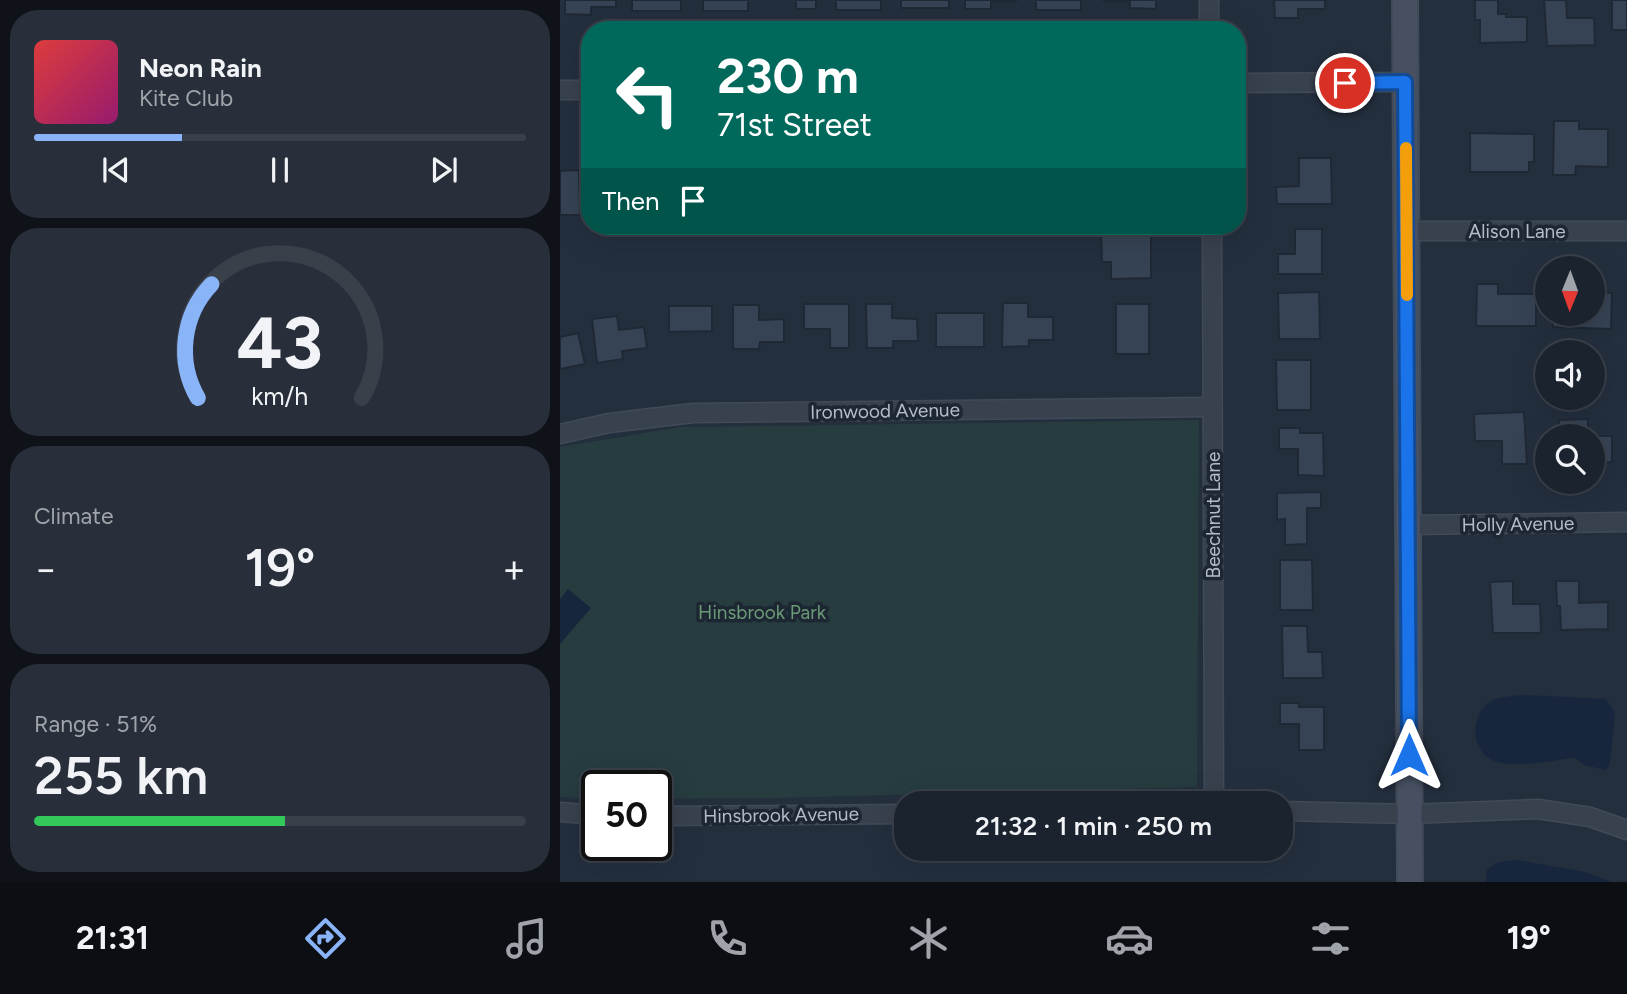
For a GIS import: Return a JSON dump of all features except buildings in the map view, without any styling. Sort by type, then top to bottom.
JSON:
[{"type":"main road","points":[[1405,0],[1410,882]]},
{"type":"street","points":[[1209,0],[1209,21]]},
{"type":"street","points":[[1246,83],[1405,82]]},
{"type":"street","points":[[560,90],[581,90]]},
{"type":"street","name":"Alison Lane","points":[[1406,231],[1627,231]]},
{"type":"street","name":"Beechnut Lane","points":[[1212,235],[1214,791]]},
{"type":"street","name":"Ironwood Avenue","points":[[560,434],[610,423],[693,413],[1212,407]]},
{"type":"street","name":"Holly Avenue","points":[[1408,525],[1627,522]]},
{"type":"street","points":[[1293,811],[1410,814],[1555,810],[1590,817],[1627,831]]},
{"type":"street","points":[[560,812],[581,814]]},
{"type":"street","name":"Hinsbrook Avenue","points":[[672,816],[894,814]]},
{"type":"green space","name":"Hinsbrook Park","points":[[1199,420],[1197,787],[894,791],[894,795],[672,799],[672,770],[581,770],[581,798],[560,797],[560,447],[681,427]]},
{"type":"water","points":[[568,589],[591,608],[560,644],[560,599]]},
{"type":"water","points":[[1527,695],[1606,699],[1615,712],[1610,763],[1606,770],[1584,765],[1575,758],[1507,764],[1488,758],[1477,742],[1476,722],[1480,713],[1495,699]]},
{"type":"water","points":[[1517,860],[1585,872],[1612,882],[1485,882],[1487,870],[1498,862]]},
{"type":"slow traffic","points":[[1406,148],[1407,295]]},
{"type":"route","points":[[1345,83],[1405,82],[1409,755]]}]
